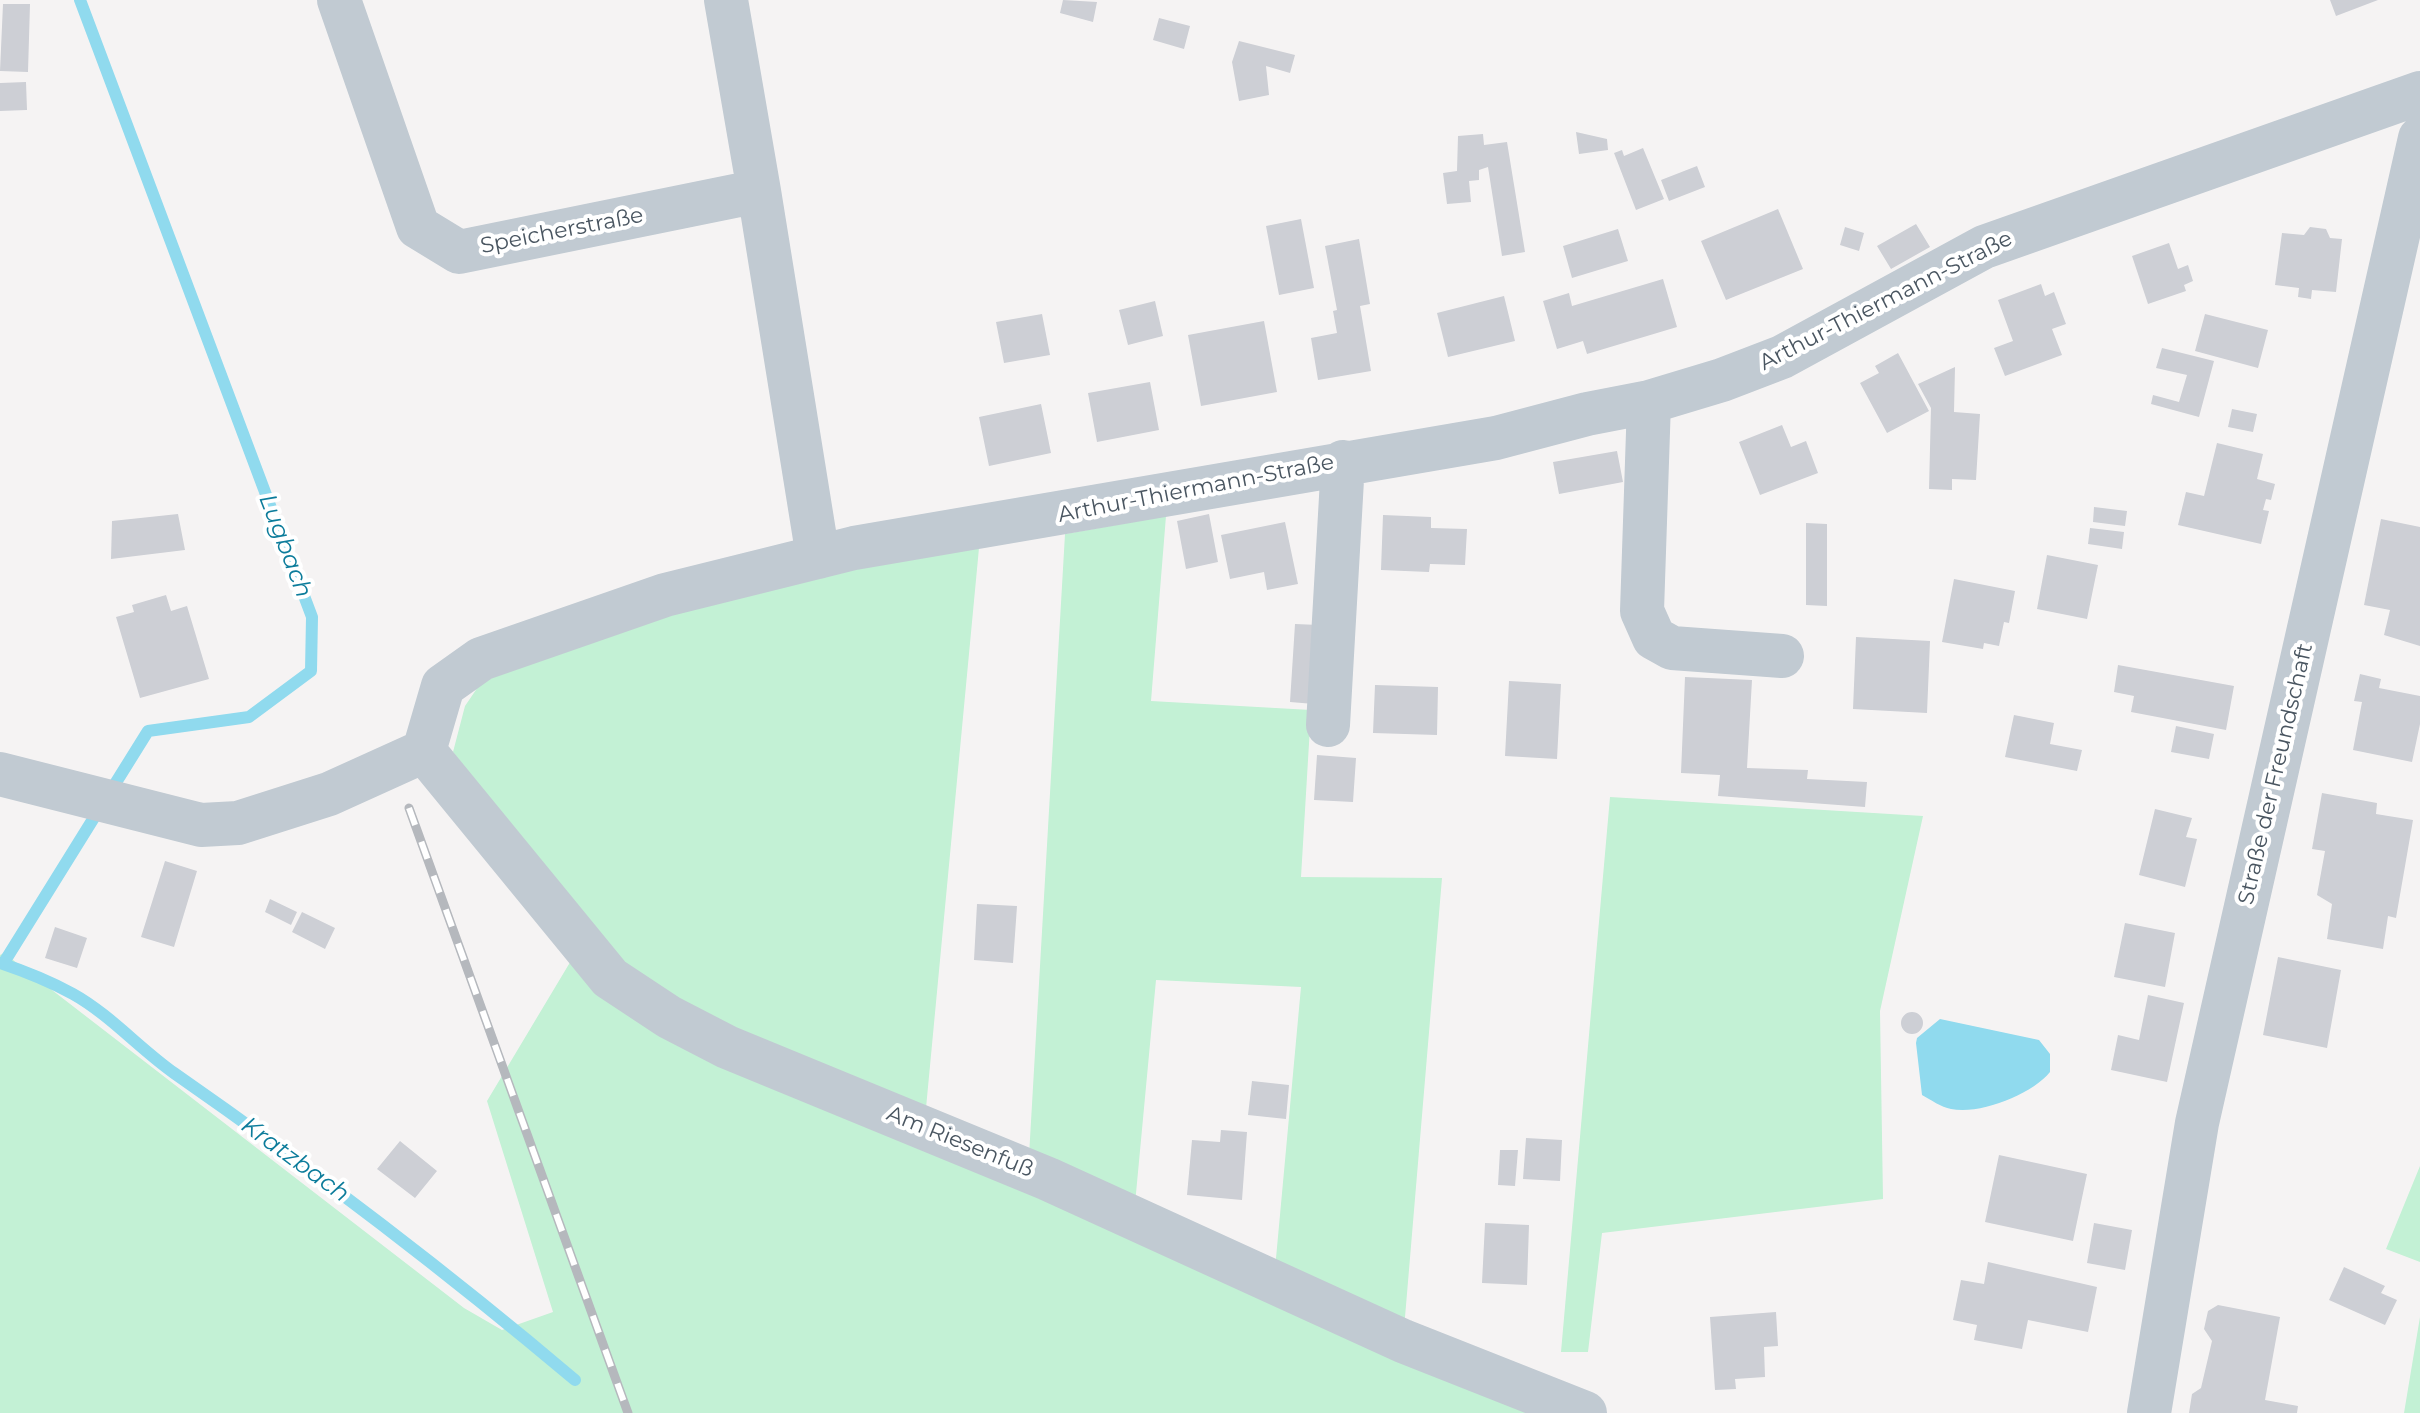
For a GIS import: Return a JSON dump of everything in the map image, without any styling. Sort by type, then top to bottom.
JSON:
[{"type":"street","name":"Speicherstraße","points":[[339,0],[418,227],[459,252],[759,191]]},
{"type":"street","points":[[726,0],[818,557]]},
{"type":"street","name":"Arthur-Thiermann-Straße","points":[[424,751],[443,686],[481,659],[665,595],[818,557],[1343,462],[1496,438],[1587,414],[1649,402],[1782,357],[1984,247],[2420,93]]},
{"type":"street","name":"Straße der Freundschaft","points":[[2149,1413],[2197,1123],[2420,138]]},
{"type":"street","points":[[1649,402],[1642,611],[1654,638],[1672,648],[1782,656]]},
{"type":"street","points":[[1328,725],[1343,462]]},
{"type":"street","points":[[0,774],[201,825],[238,823],[329,794],[424,751]]},
{"type":"street","name":"Am Riesenfuß","points":[[424,751],[610,978],[669,1017],[727,1047],[1048,1179],[1403,1341],[1585,1413]]},
{"type":"green space","points":[[1166,516],[1151,701],[1311,710],[1301,877],[1442,878],[1404,1329],[1275,1269],[1301,987],[1156,980],[1135,1204],[1029,1156],[1065,534]]},
{"type":"green space","points":[[979,548],[926,1108],[815,1068],[626,976],[453,752],[465,706],[482,681],[541,654],[846,564]]},
{"type":"green space","points":[[1610,797],[1923,816],[1880,1011],[1883,1199],[1602,1233],[1588,1352],[1561,1352]]},
{"type":"green space","points":[[4,953],[464,1308],[502,1330],[553,1312],[487,1101],[572,959],[1545,1413],[0,1413],[0,955]]},
{"type":"green space","points":[[2420,1166],[2420,1262],[2386,1249]]},
{"type":"green space","points":[[2420,1317],[2420,1413],[2404,1413]]},
{"type":"water","points":[[1940,1019],[2039,1040],[2050,1054],[2050,1072],[2019,1095],[1991,1106],[1963,1110],[1940,1105],[1922,1095],[1916,1043],[1917,1038]]},
{"type":"building","points":[[1063,0],[1097,2],[1093,22],[1060,13]]},
{"type":"building","points":[[2330,0],[2378,0],[2336,16]]},
{"type":"building","points":[[3,4],[30,4],[28,72],[0,71]]},
{"type":"building","points":[[1159,18],[1190,26],[1184,49],[1153,40]]},
{"type":"building","points":[[1239,41],[1295,55],[1290,73],[1266,66],[1269,95],[1239,101],[1232,62]]},
{"type":"building","points":[[26,82],[27,110],[0,111],[0,83]]},
{"type":"building","points":[[1576,132],[1607,139],[1608,150],[1579,154]]},
{"type":"building","points":[[1483,134],[1484,145],[1507,142],[1525,252],[1502,256],[1488,167],[1479,170],[1479,180],[1469,181],[1471,202],[1447,204],[1443,173],[1457,171],[1458,136]]},
{"type":"building","points":[[1643,148],[1664,199],[1636,210],[1614,153],[1622,150],[1624,156]]},
{"type":"building","points":[[1697,166],[1705,187],[1669,201],[1661,180]]},
{"type":"building","points":[[1778,209],[1803,269],[1726,300],[1701,241]]},
{"type":"building","points":[[1301,219],[1314,288],[1279,295],[1266,226]]},
{"type":"building","points":[[1916,224],[1930,247],[1891,269],[1877,246]]},
{"type":"building","points":[[1845,227],[1864,233],[1859,251],[1840,245]]},
{"type":"building","points":[[2310,227],[2326,229],[2330,238],[2342,239],[2336,292],[2312,290],[2311,299],[2298,297],[2299,288],[2275,285],[2282,233],[2304,235]]},
{"type":"building","points":[[1618,229],[1628,261],[1572,278],[1563,246]]},
{"type":"building","points":[[1359,239],[1370,304],[1360,306],[1371,371],[1318,380],[1311,338],[1337,333],[1333,311],[1337,310],[1325,246]]},
{"type":"building","points":[[2169,243],[2178,269],[2188,265],[2193,281],[2184,285],[2186,291],[2148,304],[2132,256]]},
{"type":"building","points":[[1663,279],[1677,327],[1587,354],[1583,341],[1557,349],[1543,301],[1569,293],[1572,306]]},
{"type":"building","points":[[2041,284],[2045,296],[2054,292],[2066,324],[2052,329],[2062,355],[2005,376],[1994,348],[2013,341],[1998,300]]},
{"type":"building","points":[[1504,296],[1515,341],[1448,357],[1437,313]]},
{"type":"building","points":[[1155,301],[1163,336],[1128,345],[1119,310]]},
{"type":"building","points":[[1042,314],[1050,355],[1004,363],[996,322]]},
{"type":"building","points":[[2205,314],[2268,330],[2258,368],[2195,351]]},
{"type":"building","points":[[1264,321],[1277,392],[1201,406],[1188,335]]},
{"type":"building","points":[[2162,348],[2214,361],[2199,417],[2151,404],[2153,395],[2179,402],[2187,375],[2156,368]]},
{"type":"building","points":[[1898,353],[1929,411],[1887,433],[1860,383],[1879,373],[1875,366]]},
{"type":"building","points":[[1955,367],[1954,412],[1980,414],[1976,480],[1952,479],[1952,490],[1929,489],[1931,408],[1918,384]]},
{"type":"building","points":[[1150,382],[1159,430],[1097,442],[1088,393]]},
{"type":"building","points":[[1041,404],[1051,453],[989,466],[979,417]]},
{"type":"building","points":[[2232,409],[2257,414],[2253,432],[2228,427]]},
{"type":"building","points":[[1782,425],[1791,447],[1806,441],[1818,473],[1760,495],[1739,442]]},
{"type":"building","points":[[2217,443],[2263,454],[2257,479],[2275,484],[2271,500],[2266,499],[2263,510],[2269,511],[2261,544],[2178,525],[2186,492],[2204,496]]},
{"type":"building","points":[[1617,451],[1623,482],[1559,494],[1553,462]]},
{"type":"building","points":[[2094,507],[2127,511],[2125,526],[2093,522]]},
{"type":"building","points":[[178,514],[185,550],[111,559],[112,521]]},
{"type":"building","points":[[1209,514],[1218,562],[1186,569],[1177,521]]},
{"type":"building","points":[[1383,515],[1431,517],[1431,528],[1467,529],[1465,565],[1430,564],[1429,572],[1381,570]]},
{"type":"building","points":[[2381,519],[2420,527],[2420,646],[2384,635],[2390,610],[2364,605]]},
{"type":"building","points":[[1285,522],[1298,584],[1267,590],[1264,572],[1230,579],[1221,535]]},
{"type":"building","points":[[1806,523],[1827,524],[1827,606],[1806,605]]},
{"type":"building","points":[[2090,528],[2124,532],[2122,549],[2088,544]]},
{"type":"building","points":[[2047,555],[2098,565],[2087,619],[2037,609]]},
{"type":"building","points":[[1954,579],[2015,591],[2009,623],[2004,622],[1999,646],[1984,643],[1983,649],[1942,642]]},
{"type":"building","points":[[166,595],[171,611],[187,606],[209,679],[140,698],[116,617],[134,612],[132,605]]},
{"type":"building","points":[[1295,624],[1319,625],[1314,704],[1290,702]]},
{"type":"building","points":[[1856,637],[1930,641],[1927,713],[1853,709]]},
{"type":"building","points":[[2118,665],[2234,686],[2226,730],[2131,712],[2134,696],[2114,692]]},
{"type":"building","points":[[2360,674],[2381,679],[2379,688],[2420,696],[2420,724],[2412,762],[2353,750],[2362,702],[2354,701]]},
{"type":"building","points":[[1685,677],[1752,680],[1747,768],[1808,770],[1807,779],[1867,782],[1865,807],[1718,796],[1720,775],[1681,773]]},
{"type":"building","points":[[1509,681],[1561,684],[1557,759],[1505,756]]},
{"type":"building","points":[[1375,685],[1438,687],[1437,735],[1373,733]]},
{"type":"building","points":[[2014,715],[2054,723],[2050,744],[2082,750],[2077,771],[2005,757]]},
{"type":"building","points":[[2176,726],[2214,734],[2209,759],[2171,752]]},
{"type":"building","points":[[1317,755],[1356,758],[1353,802],[1314,800]]},
{"type":"building","points":[[2322,793],[2377,803],[2376,814],[2413,820],[2396,918],[2388,916],[2383,949],[2327,939],[2332,904],[2317,895],[2325,851],[2312,849]]},
{"type":"building","points":[[2155,809],[2192,818],[2186,837],[2197,839],[2185,887],[2139,875]]},
{"type":"building","points":[[165,861],[197,871],[174,947],[141,937]]},
{"type":"building","points":[[270,899],[297,912],[291,925],[265,912]]},
{"type":"building","points":[[977,904],[1017,906],[1013,963],[974,960]]},
{"type":"building","points":[[302,912],[335,928],[325,949],[292,932]]},
{"type":"building","points":[[2125,923],[2175,933],[2165,987],[2114,977]]},
{"type":"building","points":[[55,927],[87,938],[77,968],[45,958]]},
{"type":"building","points":[[2278,957],[2341,970],[2327,1048],[2263,1035]]},
{"type":"building","points":[[2148,995],[2184,1003],[2167,1082],[2111,1070],[2118,1035],[2139,1040]]},
{"type":"building","points":[[1908,1012],[1916,1012],[1923,1023],[1916,1034],[1908,1034],[1901,1027],[1901,1019]]},
{"type":"building","points":[[1252,1081],[1289,1085],[1286,1119],[1248,1115]]},
{"type":"building","points":[[1221,1130],[1247,1132],[1242,1200],[1187,1195],[1192,1140],[1220,1142]]},
{"type":"building","points":[[1526,1138],[1562,1140],[1560,1181],[1523,1179]]},
{"type":"building","points":[[400,1141],[437,1171],[415,1198],[377,1169]]},
{"type":"building","points":[[1500,1150],[1518,1150],[1515,1186],[1498,1185]]},
{"type":"building","points":[[1999,1155],[2087,1174],[2073,1241],[1985,1222]]},
{"type":"building","points":[[1485,1223],[1529,1225],[1527,1285],[1482,1283]]},
{"type":"building","points":[[2094,1223],[2132,1230],[2125,1270],[2087,1263]]},
{"type":"building","points":[[1988,1262],[2097,1287],[2088,1332],[2028,1320],[2022,1349],[1974,1340],[1977,1325],[1953,1320],[1961,1280],[1984,1284]]},
{"type":"building","points":[[2344,1267],[2385,1286],[2381,1293],[2397,1300],[2385,1325],[2329,1300]]},
{"type":"building","points":[[2218,1305],[2280,1317],[2265,1400],[2298,1406],[2297,1413],[2189,1413],[2192,1394],[2201,1388],[2212,1341],[2204,1329],[2208,1311]]},
{"type":"building","points":[[1776,1312],[1778,1346],[1764,1347],[1765,1377],[1735,1379],[1736,1389],[1715,1390],[1710,1317]]},
{"type":"waterway","name":"Lugbach","points":[[80,0],[312,617],[311,671],[249,717],[148,731],[110,792]]},
{"type":"waterway","name":"Lugbach","points":[[3,964],[100,808]]},
{"type":"waterway","name":"Kratzbach","points":[[0,963],[56,985],[99,1011],[161,1064],[277,1146],[428,1260],[575,1380]]},
{"type":"railway","points":[[409,808],[628,1413]]}]
